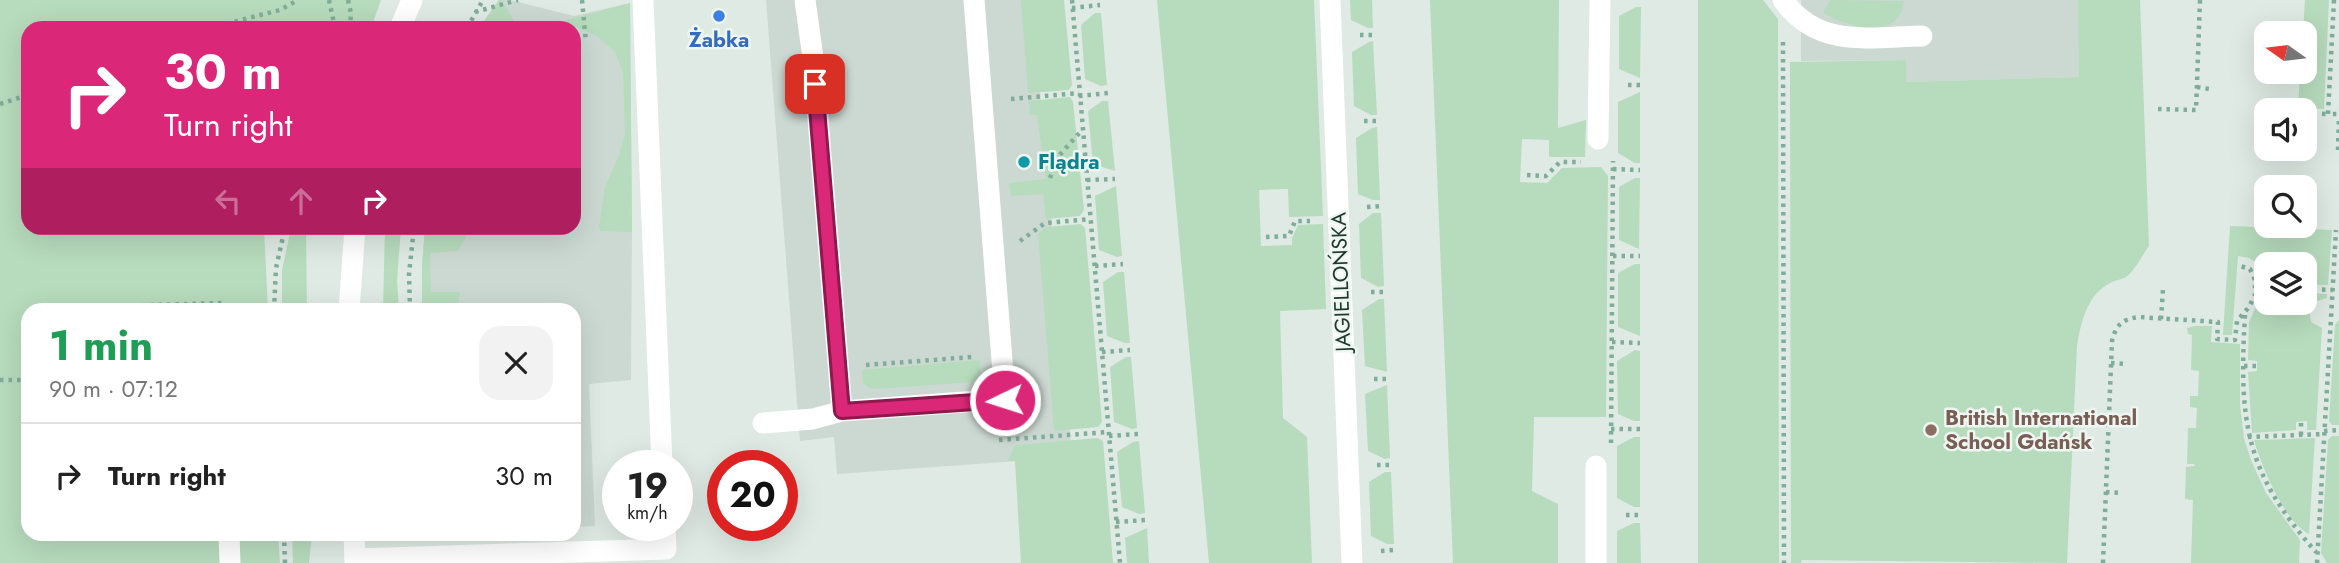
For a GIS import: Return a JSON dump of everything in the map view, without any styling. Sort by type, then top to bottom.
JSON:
[{"type":"street","points":[[403,21],[412,0]]},
{"type":"street","points":[[643,0],[670,427],[665,450]]},
{"type":"street","points":[[805,0],[814,72],[842,411]]},
{"type":"street","points":[[763,423],[813,419],[842,411],[1005,400],[974,0]]},
{"type":"street","name":"JAGIELLOŃSKA","points":[[1330,0],[1352,563]]},
{"type":"street","points":[[1600,0],[1606,144]]},
{"type":"street","points":[[1783,0],[1811,27],[1827,35],[1847,38],[1922,36]]},
{"type":"street","points":[[350,303],[354,235]]},
{"type":"street","points":[[1596,563],[1604,460]]},
{"type":"street","points":[[229,541],[230,563]]},
{"type":"street","points":[[354,541],[355,561],[666,550],[665,541]]},
{"type":"path","points":[[237,21],[280,10],[298,0]]},
{"type":"path","points":[[328,0],[333,21]]},
{"type":"path","points":[[348,0],[350,21]]},
{"type":"path","points":[[470,21],[483,0]]},
{"type":"path","points":[[475,12],[518,0]]},
{"type":"path","points":[[583,0],[586,42]]},
{"type":"path","points":[[1072,0],[1120,563]]},
{"type":"path","points":[[2158,109],[2196,110],[2200,0]]},
{"type":"path","points":[[2328,114],[2334,0]]},
{"type":"path","points":[[1072,8],[1100,5]]},
{"type":"path","points":[[1784,563],[1783,26],[1799,17]]},
{"type":"path","points":[[2197,87],[2209,89]]},
{"type":"path","points":[[982,102],[1108,93]]},
{"type":"path","points":[[0,104],[21,96]]},
{"type":"path","points":[[2317,114],[2339,116],[2338,150]]},
{"type":"path","points":[[1050,178],[1057,158],[1082,130]]},
{"type":"path","points":[[1604,460],[1611,429],[1613,256],[1613,165],[1606,144]]},
{"type":"path","points":[[1527,175],[1546,176],[1560,162],[1587,162]]},
{"type":"path","points":[[1600,162],[1640,170]]},
{"type":"path","points":[[1087,180],[1115,179]]},
{"type":"path","points":[[993,243],[1023,240],[1045,223],[1090,219]]},
{"type":"path","points":[[2317,563],[2333,290],[2336,281],[2336,230]]},
{"type":"path","points":[[274,303],[276,268],[283,235]]},
{"type":"path","points":[[410,303],[413,235]]},
{"type":"path","points":[[1613,256],[1640,256]]},
{"type":"path","points":[[1095,267],[1123,264]]},
{"type":"path","points":[[2240,266],[2250,269],[2254,281]]},
{"type":"path","points":[[2161,319],[2163,289]]},
{"type":"path","points":[[2317,289],[2333,290]]},
{"type":"path","points":[[2103,563],[2112,341],[2118,324],[2138,317],[2218,322],[2217,339],[2235,340],[2237,321],[2254,297]]},
{"type":"path","points":[[2245,313],[2244,401],[2248,437],[2259,470],[2276,500],[2296,529],[2317,552]]},
{"type":"path","points":[[1612,342],[1640,343]]},
{"type":"path","points":[[1102,352],[1130,350]]},
{"type":"path","points":[[862,365],[980,356]]},
{"type":"path","points":[[2111,363],[2127,364]]},
{"type":"path","points":[[2244,366],[2257,366]]},
{"type":"path","points":[[0,380],[21,380]]},
{"type":"path","points":[[2301,421],[2301,435]]},
{"type":"path","points":[[1611,429],[1640,429]]},
{"type":"path","points":[[2248,437],[2339,430]]},
{"type":"path","points":[[999,440],[1138,434]]},
{"type":"path","points":[[2106,492],[2122,493]]},
{"type":"path","points":[[1116,522],[1146,520]]},
{"type":"path","points":[[284,541],[285,563]]},
{"type":"shaded area","points":[[499,0],[510,0],[574,16],[630,3],[631,380],[589,384],[595,526],[581,527],[581,303],[422,303],[424,235],[581,235],[581,21],[484,21]]},
{"type":"shaded area","points":[[766,0],[1032,0],[1072,457],[837,474],[834,437],[800,441]]},
{"type":"shaded area","points":[[1801,0],[2083,0],[2080,77],[1906,82],[1906,60],[1801,61]]},
{"type":"green space","points":[[0,0],[381,0],[374,21],[21,21],[21,235],[264,235],[268,303],[21,303],[21,541],[278,541],[280,563],[0,563]]},
{"type":"green space","points":[[499,0],[502,0],[514,21],[484,21]]},
{"type":"green space","points":[[1021,0],[1064,0],[1072,85],[1069,90],[1028,93]]},
{"type":"green space","points":[[1157,0],[1314,0],[1323,216],[1289,217],[1288,189],[1259,190],[1261,246],[1292,245],[1298,225],[1323,224],[1326,309],[1280,311],[1283,418],[1307,437],[1312,563],[1209,563]]},
{"type":"green space","points":[[1350,0],[1372,0],[1373,28],[1351,20]]},
{"type":"green space","points":[[1430,0],[1559,0],[1558,128],[1586,120],[1585,157],[1549,157],[1549,140],[1522,139],[1520,182],[1547,183],[1562,168],[1601,167],[1608,176],[1606,417],[1534,417],[1532,491],[1558,504],[1558,563],[1453,563]]},
{"type":"green space","points":[[1698,0],[1763,0],[1778,19],[1779,563],[1698,563]]},
{"type":"green space","points":[[1830,0],[1904,1],[1900,14],[1892,23],[1870,28],[1845,23],[1823,13]]},
{"type":"green space","points":[[2078,0],[2140,0],[2149,246],[2129,275],[2110,283],[2096,295],[2086,310],[2081,328],[2077,346],[2067,563],[1802,560],[1801,563],[1791,563],[1790,62],[1906,60],[1906,82],[2079,77]]},
{"type":"green space","points":[[2305,0],[2329,0],[2324,109],[2317,109],[2317,98],[2299,98],[2299,84],[2317,84],[2317,21],[2304,21]]},
{"type":"green space","points":[[630,3],[632,232],[601,231],[599,228],[605,187],[625,134],[623,73],[615,52],[597,36],[581,29],[581,21],[563,21]]},
{"type":"green space","points":[[1641,7],[1640,78],[1619,69],[1619,16]]},
{"type":"green space","points":[[1095,13],[1101,13],[1107,85],[1101,86],[1085,79],[1081,25]]},
{"type":"green space","points":[[1373,41],[1377,115],[1371,115],[1354,106],[1352,52]]},
{"type":"green space","points":[[1640,92],[1640,163],[1635,163],[1618,153],[1618,102]]},
{"type":"green space","points":[[1070,97],[1073,102],[1084,210],[1080,216],[1046,219],[1043,194],[1011,196],[1009,183],[1046,179],[1037,115],[1030,115],[1029,101]]},
{"type":"green space","points":[[1102,101],[1108,101],[1115,171],[1093,164],[1088,111]]},
{"type":"green space","points":[[1377,127],[1380,200],[1373,200],[1358,194],[1356,138]]},
{"type":"green space","points":[[1640,178],[1639,249],[1619,240],[1619,187]]},
{"type":"green space","points":[[1116,186],[1122,256],[1117,257],[1099,250],[1095,196]]},
{"type":"green space","points":[[1373,213],[1381,213],[1384,286],[1378,287],[1361,278],[1359,224]]},
{"type":"green space","points":[[1081,224],[1085,228],[1102,422],[1098,427],[1054,431],[1038,234],[1046,227]]},
{"type":"green space","points":[[2230,226],[2254,227],[2254,238],[2317,238],[2317,229],[2332,230],[2328,285],[2317,285],[2317,252],[2254,252],[2254,261],[2238,256],[2232,335],[2223,335]]},
{"type":"green space","points":[[290,235],[306,235],[307,303],[282,303],[282,270]]},
{"type":"green space","points":[[385,235],[400,235],[397,281],[399,303],[383,303]]},
{"type":"green space","points":[[424,235],[467,235],[458,251],[430,253],[431,292],[460,292],[458,303],[422,303]]},
{"type":"green space","points":[[1640,264],[1640,336],[1618,327],[1618,273]]},
{"type":"green space","points":[[1118,272],[1124,272],[1130,343],[1107,336],[1103,282]]},
{"type":"green space","points":[[2317,294],[2327,294],[2327,298],[2317,301]]},
{"type":"green space","points":[[1379,299],[1384,299],[1387,372],[1365,366],[1362,310]]},
{"type":"green space","points":[[2254,311],[2254,315],[2310,315],[2311,322],[2322,328],[2316,430],[2307,430],[2307,421],[2296,422],[2296,430],[2252,433],[2248,372],[2257,371],[2257,361],[2248,360],[2249,322]]},
{"type":"green space","points":[[2339,320],[2339,425],[2332,425],[2329,421],[2335,325]]},
{"type":"green space","points":[[2212,326],[2211,342],[2240,344],[2240,405],[2244,438],[2266,493],[2300,540],[2299,563],[2191,563],[2193,500],[2185,499],[2186,467],[2195,466],[2187,464],[2188,428],[2196,428],[2197,408],[2190,407],[2190,396],[2198,396],[2199,371],[2191,370],[2192,335],[2188,334],[2187,328]]},
{"type":"green space","points":[[1635,350],[1640,351],[1640,421],[1618,414],[1617,361]]},
{"type":"green space","points":[[1126,357],[1131,357],[1137,428],[1132,429],[1114,422],[1110,367]]},
{"type":"green space","points":[[980,360],[980,374],[973,382],[875,389],[863,383],[862,370]]},
{"type":"green space","points":[[1387,385],[1390,458],[1385,459],[1368,451],[1365,394]]},
{"type":"green space","points":[[2332,436],[2339,436],[2339,563],[2327,563],[2321,553],[2328,440]]},
{"type":"green space","points":[[1634,437],[1640,437],[1640,507],[1634,507],[1617,498],[1617,446]]},
{"type":"green space","points":[[1098,438],[1103,441],[1113,563],[1021,563],[1015,461],[1008,461],[1015,445]]},
{"type":"green space","points":[[2315,438],[2309,534],[2300,528],[2283,506],[2268,478],[2254,440]]},
{"type":"green space","points":[[1139,441],[1145,513],[1139,514],[1122,507],[1117,452]]},
{"type":"green space","points":[[1385,472],[1391,472],[1394,544],[1387,544],[1371,536],[1369,482]]},
{"type":"green space","points":[[1640,523],[1641,563],[1617,563],[1617,531]]},
{"type":"green space","points":[[1147,528],[1149,563],[1127,563],[1125,538]]},
{"type":"green space","points":[[292,541],[311,541],[309,563],[293,563]]},
{"type":"place","name":"Żabka","points":[[719,16]]},
{"type":"place","name":"Flądra","points":[[1024,162]]},
{"type":"place","name":"British International School Gdańsk","points":[[1931,430]]},
{"type":"route","points":[[815,84],[842,411],[1005,400]]}]
